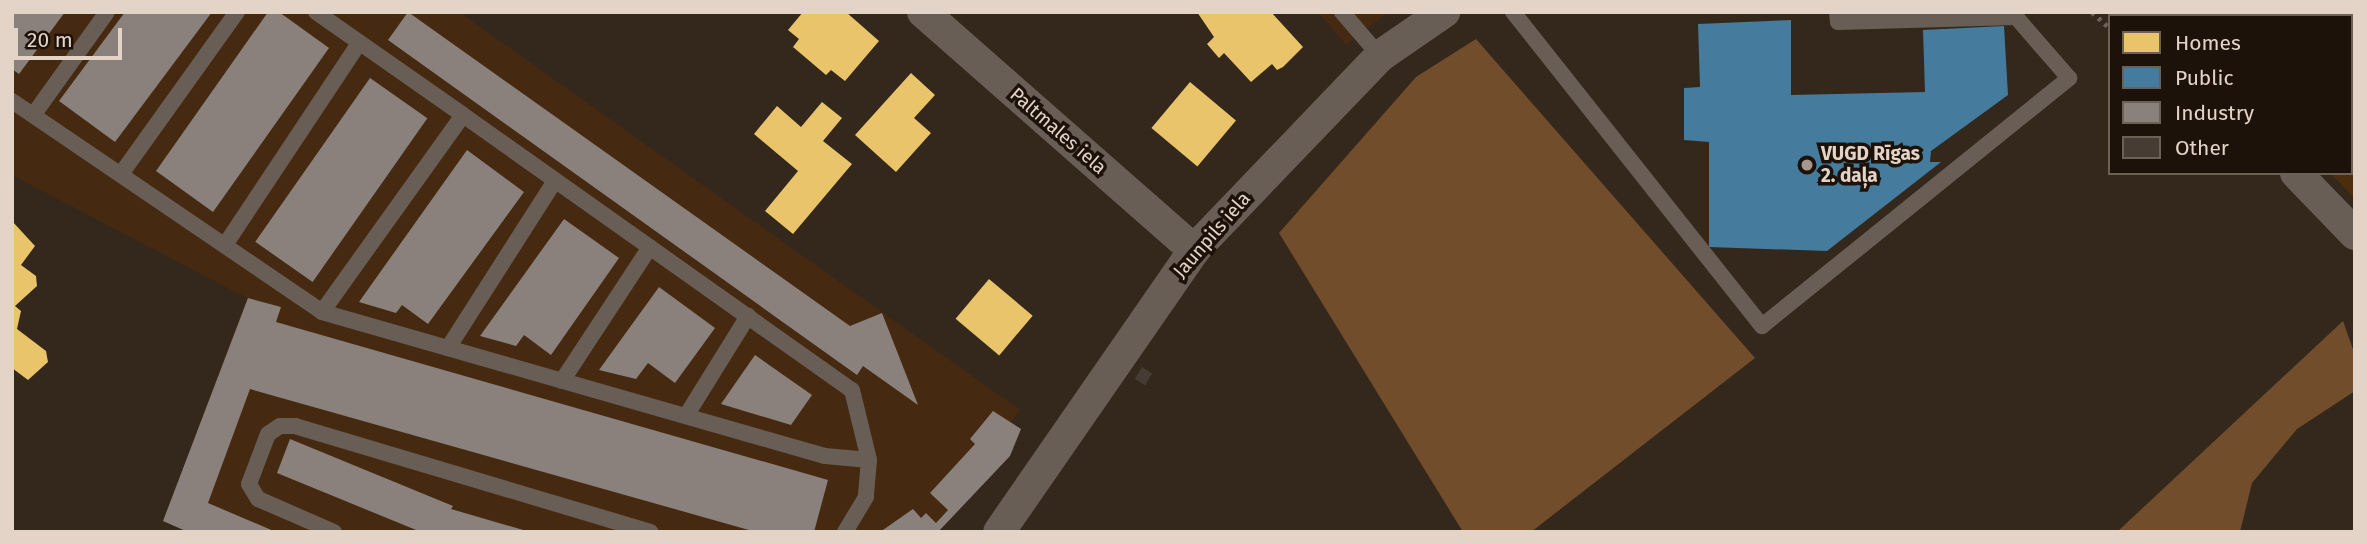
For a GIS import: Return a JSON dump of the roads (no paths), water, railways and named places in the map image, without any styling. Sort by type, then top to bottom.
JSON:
[{"type":"street","name":"Paltmales iela","points":[[923,12],[1194,250]]},
{"type":"street","name":"Jaunpils iela","points":[[999,532],[1194,250],[1380,56],[1444,12]]},
{"type":"street","points":[[2298,175],[2355,234]]},
{"type":"lane","points":[[34,114],[107,12]]},
{"type":"lane","points":[[121,174],[237,12]]},
{"type":"lane","points":[[316,12],[852,390],[869,460],[866,497],[845,532]]},
{"type":"lane","points":[[1342,12],[1380,56]]},
{"type":"lane","points":[[1513,12],[1762,326],[2069,78],[2016,17],[1838,22],[1838,12]]},
{"type":"lane","points":[[225,245],[359,43]]},
{"type":"lane","points":[[12,101],[322,312],[825,456],[869,460]]},
{"type":"lane","points":[[322,312],[463,115]]},
{"type":"lane","points":[[447,348],[555,181]]},
{"type":"lane","points":[[562,381],[650,247]]},
{"type":"lane","points":[[686,416],[748,316]]},
{"type":"lane","points":[[334,532],[258,499],[249,484],[268,434],[280,426],[295,425],[651,532]]},
{"type":"place","name":"VUGD Rīgas 2. daļa","points":[[1807,165]]}]
